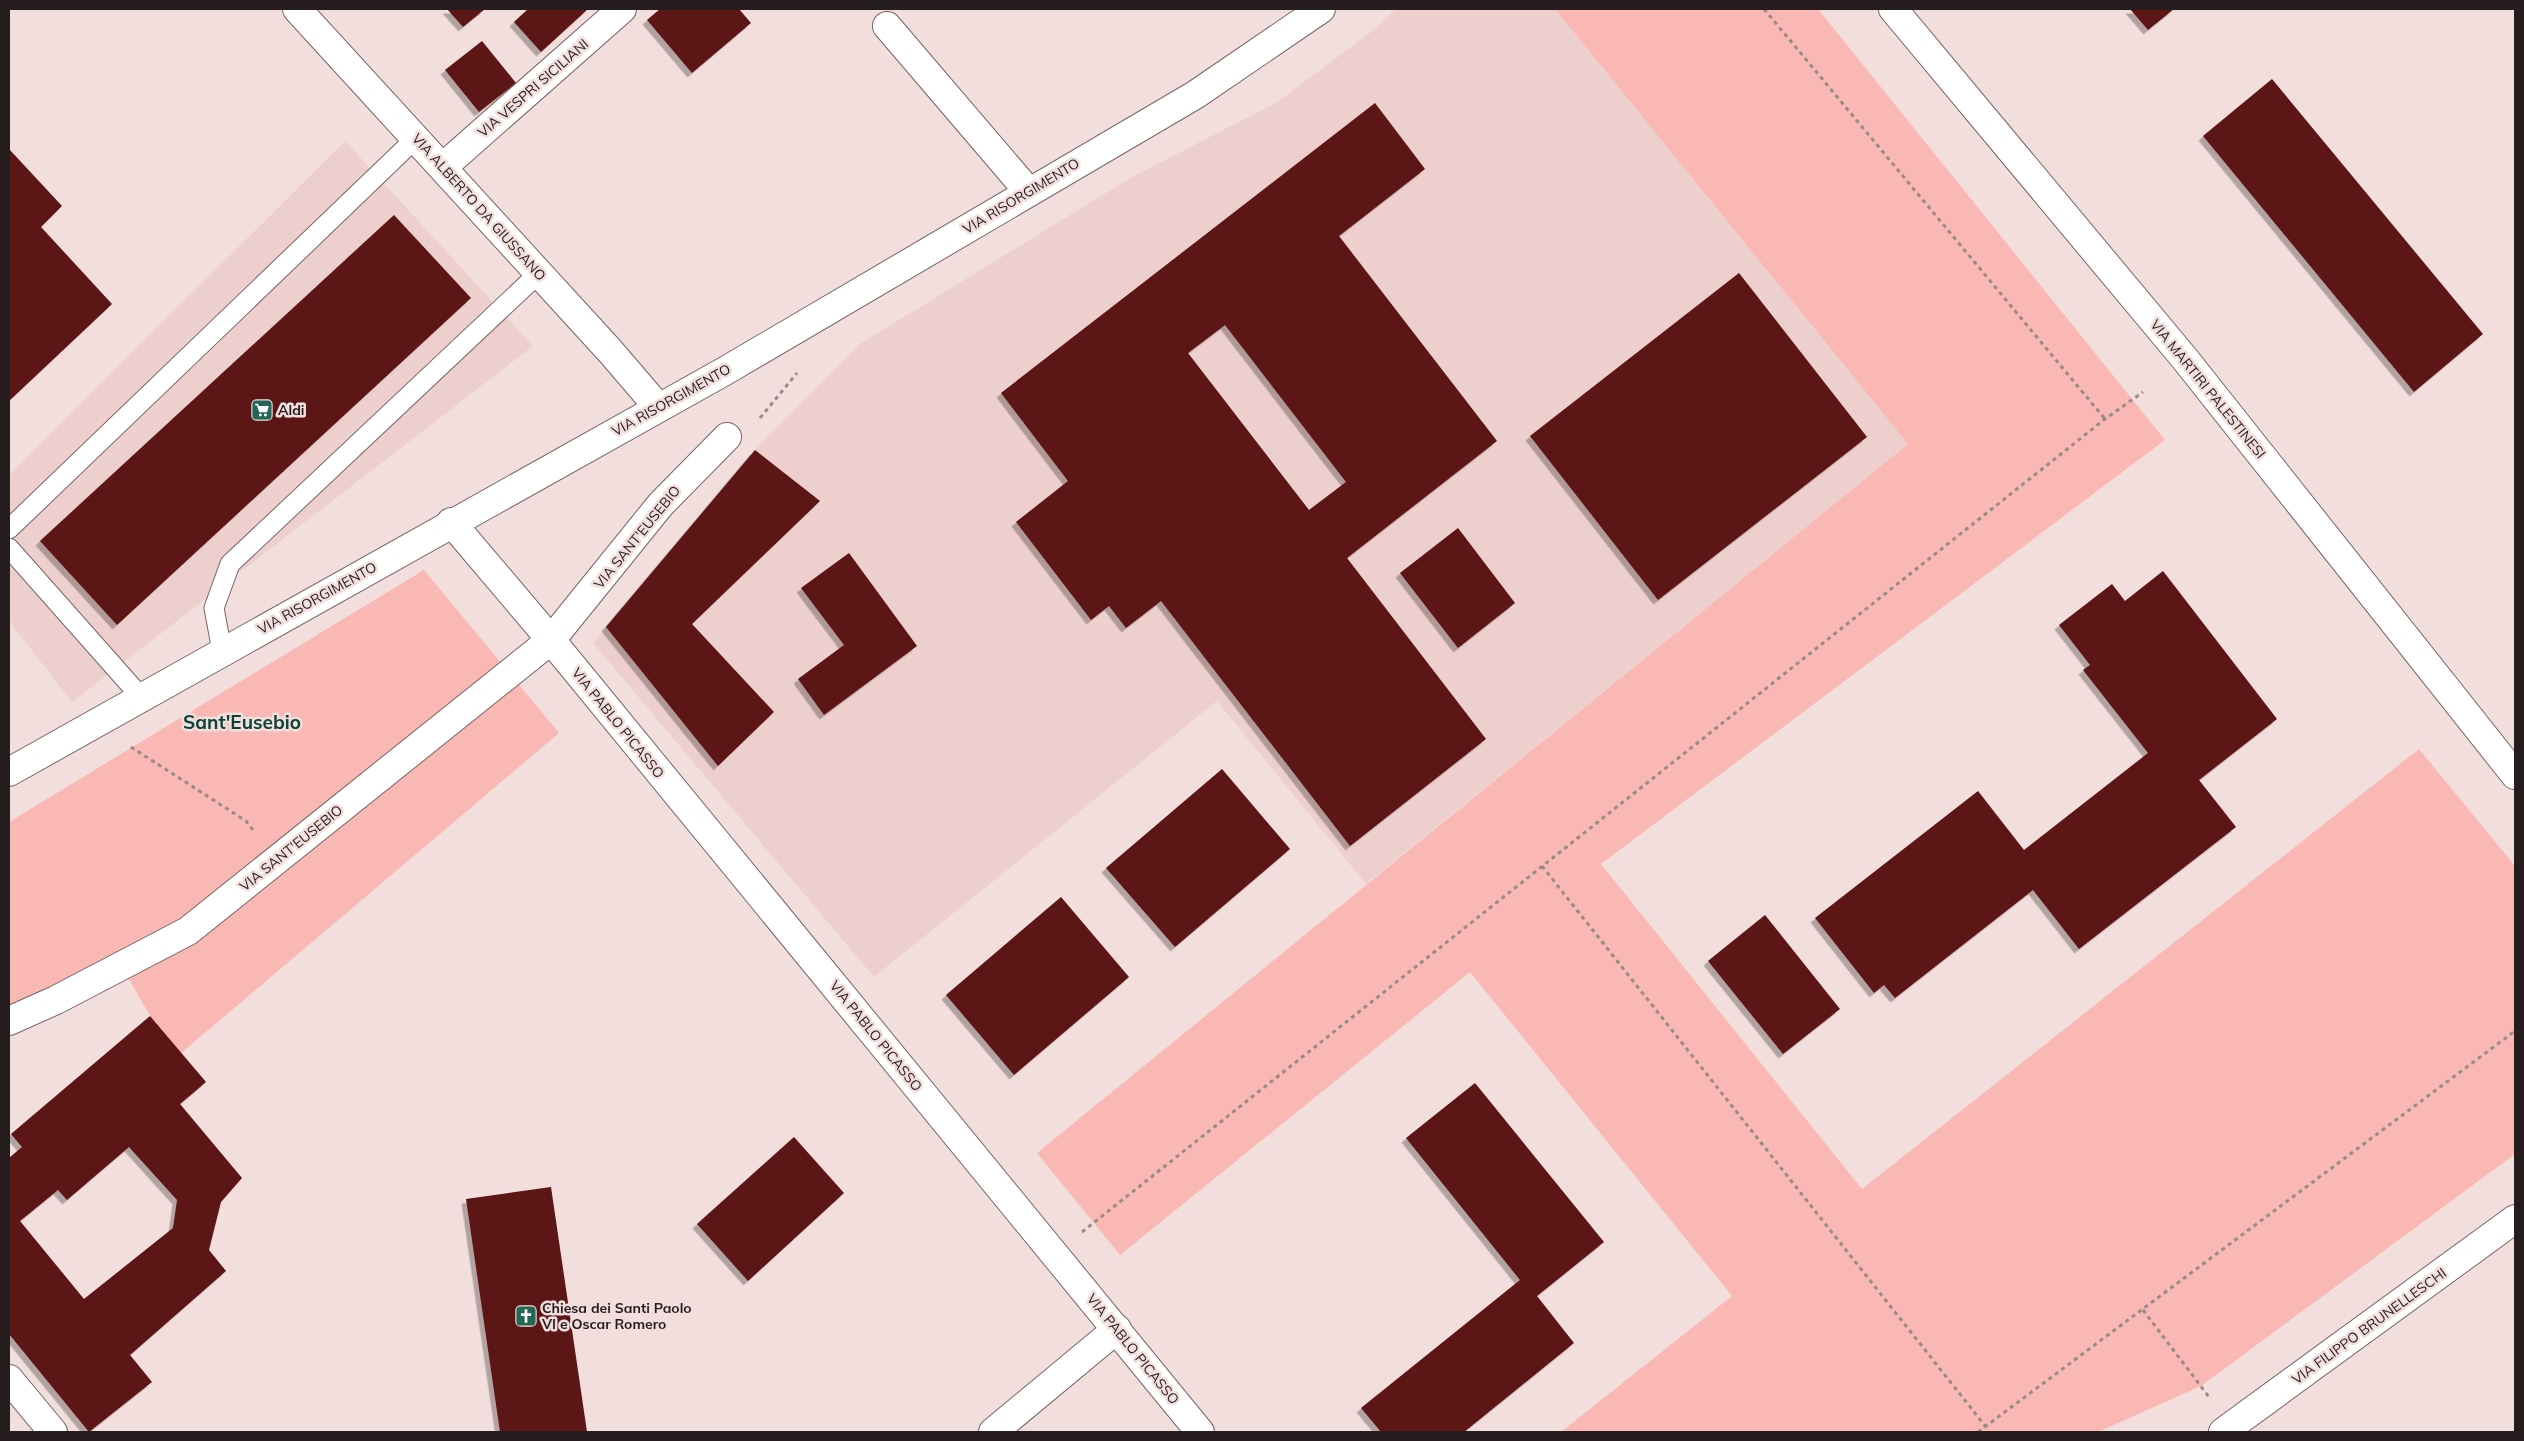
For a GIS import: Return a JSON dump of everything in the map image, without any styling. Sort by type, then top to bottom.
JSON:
[{"type":"street","name":"VIA ALBERTO DA GIUSSANO","points":[[298,9],[539,273],[658,407]]},
{"type":"street","name":"VIA VESPRI SICILIANI","points":[[443,167],[622,9]]},
{"type":"street","name":"VIA RISORGIMENTO","points":[[9,772],[830,310],[1028,191],[1195,95],[1320,9]]},
{"type":"street","name":"VIA MARTIRI PALESTINESI","points":[[1893,9],[2191,366],[2515,775]]},
{"type":"street","points":[[887,26],[1028,191]]},
{"type":"street","name":"VIA SANT'EUSEBIO","points":[[9,1021],[56,1000],[188,931],[551,640],[661,504],[727,437]]},
{"type":"street","points":[[451,522],[551,640]]},
{"type":"street","name":"VIA PABLO PICASSO","points":[[551,640],[1200,1432]]},
{"type":"street","name":"VIA FILIPPO BRUNELLESCHI","points":[[2227,1429],[2515,1219]]},
{"type":"street","points":[[993,1432],[1117,1329]]},
{"type":"street","points":[[9,1379],[53,1432]]},
{"type":"lane","points":[[9,529],[416,138]]},
{"type":"lane","points":[[222,651],[214,608],[230,564],[539,273]]},
{"type":"lane","points":[[9,548],[141,697]]},
{"type":"path","points":[[1764,9],[2105,419]]},
{"type":"path","points":[[1054,1254],[2105,419],[2143,392]]},
{"type":"path","points":[[102,719],[116,737],[246,821],[276,861]]},
{"type":"path","points":[[1542,866],[1986,1426]]},
{"type":"path","points":[[1978,1432],[2515,1030]]},
{"type":"path","points":[[2143,1310],[2227,1429]]},
{"type":"shaded area","points":[[1396,9],[1555,9],[1908,444],[1366,884],[1217,701],[874,977],[593,643],[755,450],[860,344],[1132,177],[1276,103],[1371,32]]},
{"type":"shaded area","points":[[1555,9],[1818,9],[2165,440],[1601,864],[1862,1189],[2419,749],[2515,866],[2515,1154],[2201,1386],[2098,1432],[1561,1432],[1732,1296],[1470,972],[1120,1255],[1037,1153],[1908,444]]},
{"type":"shaded area","name":"Aldi","points":[[345,141],[533,346],[72,702],[9,621],[9,475]]},
{"type":"shaded area","points":[[424,570],[559,733],[181,1053],[150,1016],[116,956],[9,1008],[9,822]]},
{"type":"building","points":[[447,9],[485,9],[463,27]]},
{"type":"building","points":[[528,9],[588,9],[541,52],[514,22]]},
{"type":"building","points":[[660,9],[739,9],[751,23],[692,73],[647,20]]},
{"type":"building","points":[[2130,9],[2174,9],[2148,30]]},
{"type":"building","points":[[482,41],[516,83],[479,112],[445,70]]},
{"type":"building","points":[[2272,79],[2483,334],[2414,392],[2203,136]]},
{"type":"building","points":[[1375,103],[1425,169],[1339,236],[1497,441],[1347,558],[1486,739],[1350,846],[1161,601],[1126,628],[1109,606],[1091,620],[1016,522],[1068,481],[1001,393]],"holes":[[[1225,325],[1346,482],[1309,510],[1188,353]]]},
{"type":"building","points":[[9,149],[62,206],[41,227],[112,304],[9,401]]},
{"type":"building","points":[[394,215],[471,298],[117,625],[40,541]]},
{"type":"building","points":[[1739,273],[1867,437],[1658,600],[1530,436]]},
{"type":"building","points":[[755,450],[820,501],[692,624],[774,712],[718,766],[606,627]]},
{"type":"building","points":[[1458,528],[1515,603],[1458,648],[1400,573]]},
{"type":"building","points":[[849,553],[917,646],[824,715],[798,679],[844,645],[801,588]]},
{"type":"building","points":[[2163,571],[2277,719],[2199,780],[2236,827],[2079,949],[2033,890],[1895,998],[1884,985],[1874,993],[1815,918],[1978,791],[2024,850],[2148,753],[2083,670],[2090,665],[2059,625],[2112,584],[2125,601]]},
{"type":"building","points":[[1222,769],[1290,849],[1175,947],[1106,868]]},
{"type":"building","points":[[1061,897],[1129,977],[1014,1075],[946,995]]},
{"type":"building","points":[[1765,915],[1840,1009],[1783,1054],[1708,961]]},
{"type":"building","points":[[150,1016],[206,1082],[180,1104],[242,1178],[221,1202],[209,1250],[226,1271],[130,1355],[152,1382],[89,1432],[9,1334],[9,1158],[22,1147],[11,1134]],"holes":[[[129,1147],[177,1200],[173,1228],[84,1299],[20,1221],[58,1190],[67,1200]]]},
{"type":"building","points":[[1475,1083],[1604,1242],[1537,1296],[1574,1343],[1464,1432],[1381,1432],[1361,1408],[1520,1280],[1406,1138]]},
{"type":"building","points":[[794,1137],[844,1193],[748,1281],[697,1224]]},
{"type":"building","name":"Chiesa dei Santi Paolo VI e Oscar Romero","points":[[551,1187],[587,1432],[500,1432],[466,1199]]},
{"type":"place","name":"Aldi","points":[[262,410]]},
{"type":"place","name":"Chiesa dei Santi Paolo VI e Oscar Romero","points":[[526,1316]]},
{"type":"district","name":"Sant'Eusebio","points":[[242,722]]}]
